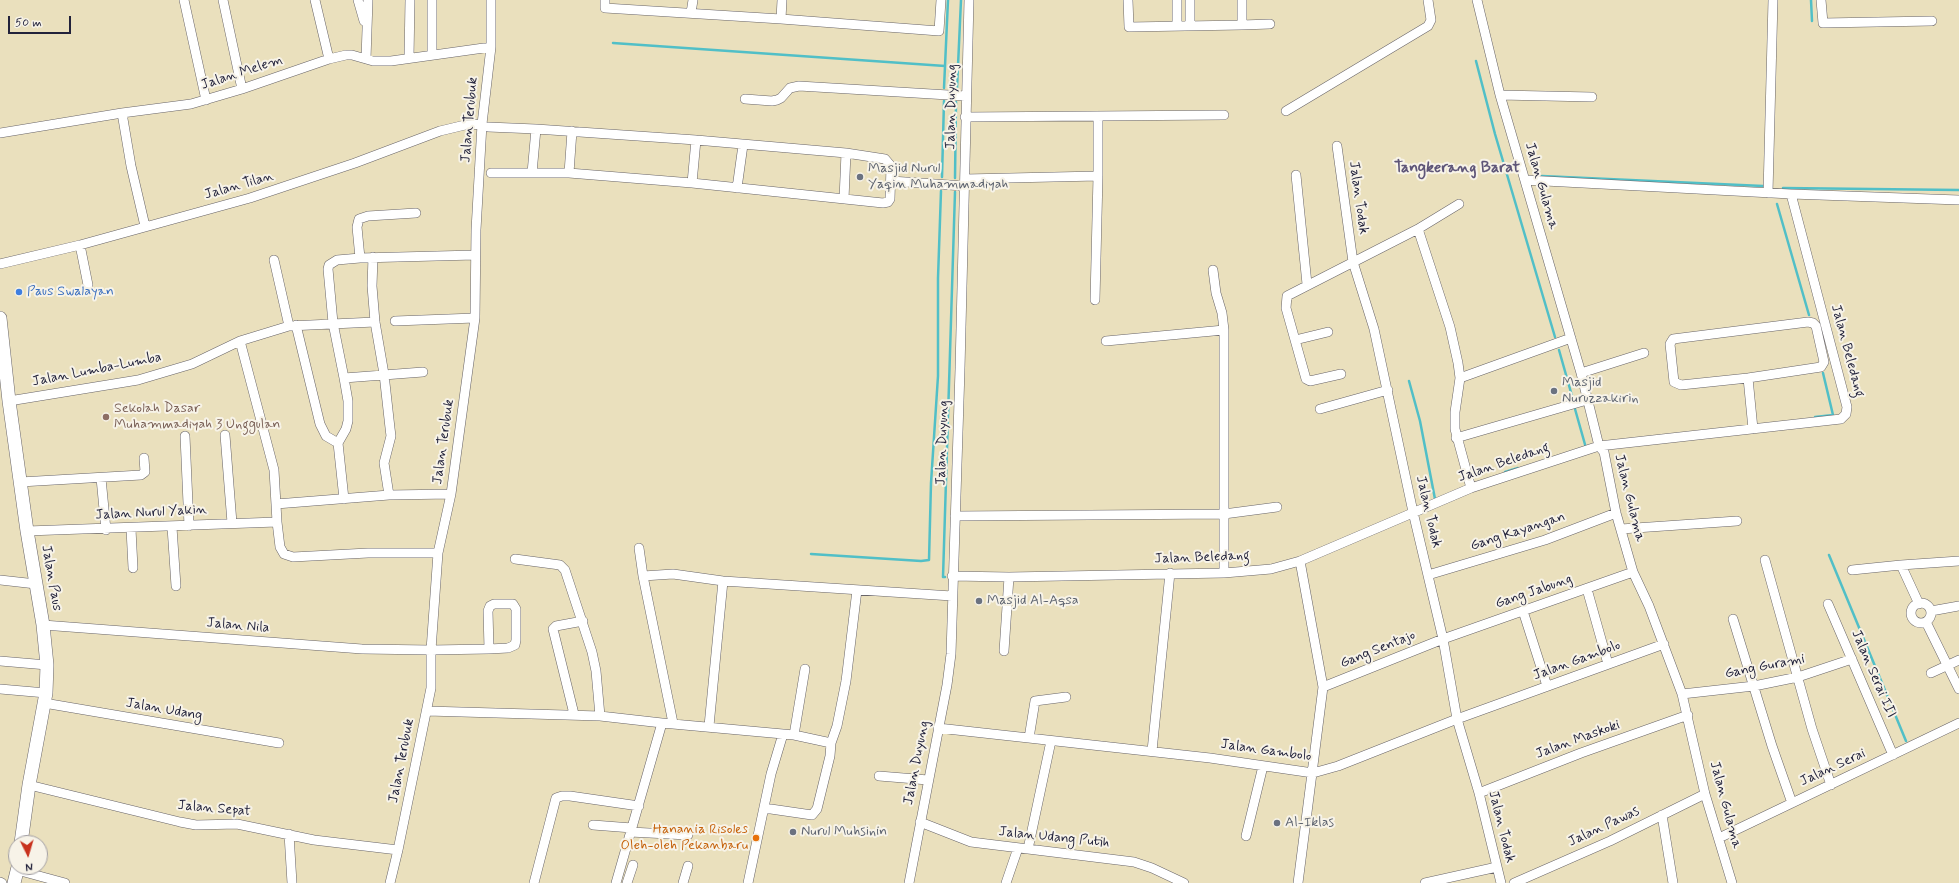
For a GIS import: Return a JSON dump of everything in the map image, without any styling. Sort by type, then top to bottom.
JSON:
[{"type":"main road","name":"Jalan Paus","points":[[0,318],[9,401],[27,531],[43,625],[47,665],[45,698],[29,785],[23,835]]},
{"type":"street","points":[[184,0],[206,100]]},
{"type":"street","points":[[223,0],[242,89]]},
{"type":"street","points":[[316,0],[329,59]]},
{"type":"street","points":[[358,0],[366,30]]},
{"type":"street","points":[[366,59],[368,0]]},
{"type":"street","points":[[409,58],[410,0]]},
{"type":"street","points":[[432,0],[432,54]]},
{"type":"street","name":"Jalan Terubuk","points":[[390,883],[431,688],[431,650],[438,553],[451,494],[475,318],[475,255],[491,47],[491,0]]},
{"type":"street","points":[[605,0],[604,8],[781,19],[939,32],[941,0]]},
{"type":"street","points":[[691,13],[692,0]]},
{"type":"street","points":[[781,19],[782,0]]},
{"type":"street","name":"Jalan Duyung","points":[[909,883],[947,685],[951,654],[965,96],[969,0]]},
{"type":"street","points":[[1128,0],[1129,27],[1270,24]]},
{"type":"street","points":[[1177,0],[1177,26]]},
{"type":"street","points":[[1190,0],[1190,26]]},
{"type":"street","points":[[1242,0],[1242,25]]},
{"type":"street","points":[[1286,111],[1428,26],[1431,20],[1428,0]]},
{"type":"street","name":"Jalan Gulama","points":[[1477,0],[1500,95],[1581,372],[1599,446],[1604,452],[1616,513],[1633,572],[1664,644],[1682,694],[1705,794],[1732,883]]},
{"type":"street","points":[[1768,193],[1773,0]]},
{"type":"street","points":[[1821,0],[1823,23],[1932,21]]},
{"type":"street","name":"Jalan Melem","points":[[0,133],[122,113],[179,106],[206,100],[329,59],[352,55],[382,61],[491,47]]},
{"type":"street","points":[[745,99],[777,100],[781,98],[790,88],[800,86],[965,96]]},
{"type":"street","points":[[1500,95],[1592,97]]},
{"type":"street","points":[[122,113],[131,166],[146,226]]},
{"type":"street","points":[[965,118],[1224,115]]},
{"type":"street","points":[[1095,300],[1098,117]]},
{"type":"street","name":"Jalan Tilan","points":[[0,264],[80,245],[250,198],[355,164],[440,131],[465,125],[485,125],[696,140],[846,153],[888,161],[891,166],[891,181]]},
{"type":"street","points":[[532,173],[536,129]]},
{"type":"street","points":[[569,173],[572,131]]},
{"type":"street","points":[[692,183],[696,140]]},
{"type":"street","points":[[737,188],[743,145]]},
{"type":"street","name":"Jalan Todak","points":[[1337,146],[1353,262],[1374,329],[1413,512],[1443,639],[1457,719],[1501,883]]},
{"type":"street","points":[[844,199],[846,153]]},
{"type":"street","points":[[491,173],[569,173],[692,183],[885,203],[890,199],[891,181],[964,182],[1098,176]]},
{"type":"street","points":[[1296,175],[1307,284]]},
{"type":"street","points":[[1526,180],[1768,193],[1959,200]]},
{"type":"street","name":"Jalan Beledang","points":[[952,576],[1009,577],[1224,573],[1271,569],[1300,561],[1471,488],[1599,446],[1836,420],[1844,417],[1847,410],[1791,194]]},
{"type":"street","points":[[1341,374],[1307,380],[1285,299],[1290,293],[1418,229],[1459,204]]},
{"type":"street","points":[[360,258],[357,227],[359,220],[368,216],[416,213]]},
{"type":"street","points":[[1418,229],[1450,327],[1460,378],[1454,421],[1456,438],[1471,488]]},
{"type":"street","points":[[80,245],[88,285]]},
{"type":"street","points":[[344,499],[338,443],[348,421],[348,401],[333,323],[328,269],[329,265],[337,260],[360,258],[475,255]]},
{"type":"street","points":[[373,258],[372,286],[375,322],[384,374],[391,436],[384,463],[389,495]]},
{"type":"street","points":[[274,260],[320,424],[326,436],[338,443]]},
{"type":"street","points":[[1213,270],[1224,330],[1224,573]]},
{"type":"street","points":[[395,321],[475,318]]},
{"type":"street","name":"Jalan Lumba-Lumba","points":[[9,401],[138,380],[192,364],[240,341],[292,326],[375,322]]},
{"type":"street","points":[[1808,322],[1815,324],[1824,362],[1822,366],[1748,378],[1678,385],[1673,380],[1670,342],[1674,339],[1808,322]]},
{"type":"street","points":[[1106,341],[1224,330]]},
{"type":"street","points":[[1295,340],[1328,332]]},
{"type":"street","points":[[1460,378],[1571,338]]},
{"type":"street","points":[[240,341],[274,470],[277,522],[280,547],[284,554],[288,556],[368,553],[438,553]]},
{"type":"street","points":[[1581,372],[1644,354]]},
{"type":"street","points":[[344,378],[422,372]]},
{"type":"street","points":[[1748,378],[1753,429]]},
{"type":"street","points":[[1320,408],[1388,390]]},
{"type":"street","points":[[1456,438],[1587,400]]},
{"type":"street","points":[[225,435],[232,523]]},
{"type":"street","points":[[185,436],[189,526]]},
{"type":"street","points":[[20,482],[141,475],[145,470],[144,458]]},
{"type":"street","points":[[101,478],[106,530]]},
{"type":"street","points":[[276,504],[389,495],[451,494]]},
{"type":"street","points":[[955,516],[1224,514],[1277,507]]},
{"type":"street","name":"Gang Kayangan","points":[[1428,575],[1545,540],[1616,513]]},
{"type":"street","points":[[1621,529],[1738,521]]},
{"type":"street","name":"Jalan Nurul Yakin","points":[[27,531],[106,530],[277,522]]},
{"type":"street","points":[[172,526],[176,586]]},
{"type":"street","points":[[131,529],[133,568]]},
{"type":"street","points":[[639,548],[643,576],[672,723]]},
{"type":"street","points":[[515,559],[560,565],[565,570],[583,621],[596,671],[600,716]]},
{"type":"street","points":[[1765,560],[1812,729],[1831,785]]},
{"type":"street","points":[[1298,883],[1323,687],[1300,561]]},
{"type":"street","points":[[1852,570],[1959,561]]},
{"type":"street","points":[[1901,565],[1918,604]]},
{"type":"street","name":"Gang Jabung","points":[[1443,639],[1633,572]]},
{"type":"street","points":[[1152,751],[1170,573]]},
{"type":"street","points":[[643,576],[674,574],[723,581],[952,596]]},
{"type":"street","points":[[1004,651],[1009,577]]},
{"type":"street","points":[[0,580],[36,584]]},
{"type":"street","points":[[709,726],[723,581]]},
{"type":"street","points":[[1586,589],[1608,664]]},
{"type":"street","points":[[764,808],[812,815],[817,809],[831,751],[831,742],[837,726],[846,680],[857,590]]},
{"type":"street","name":"Jalan Nila","points":[[43,625],[332,647],[431,650],[489,649],[508,648],[515,645],[516,609],[513,604],[494,604],[490,606],[488,611],[489,649]]},
{"type":"street","name":"Jalan Serai III","points":[[1828,604],[1893,755]]},
{"type":"street","points":[[1918,604],[1928,605],[1931,611],[1931,617],[1926,622],[1920,623],[1912,617],[1913,608],[1918,604]]},
{"type":"street","points":[[1931,611],[1959,606]]},
{"type":"street","points":[[1523,611],[1547,686]]},
{"type":"street","points":[[1733,619],[1772,746],[1792,803]]},
{"type":"street","points":[[574,714],[553,630],[556,626],[583,621]]},
{"type":"street","points":[[1926,622],[1959,689]]},
{"type":"street","name":"Gang Sentajo","points":[[1323,687],[1443,639]]},
{"type":"street","name":"Jalan Gambolo","points":[[938,728],[1152,751],[1313,773],[1338,766],[1457,719],[1664,644]]},
{"type":"street","name":"Gang Gurami","points":[[1682,694],[1754,686],[1798,677],[1852,659]]},
{"type":"street","points":[[1931,673],[1959,660]]},
{"type":"street","points":[[0,662],[47,665]]},
{"type":"street","points":[[794,735],[805,669]]},
{"type":"street","name":"Jalan Udang","points":[[0,689],[279,743]]},
{"type":"street","points":[[1028,738],[1035,701],[1066,697]]},
{"type":"street","points":[[427,711],[574,714],[662,724],[672,723],[709,726],[794,735],[831,742]]},
{"type":"street","name":"Jalan Maskoki","points":[[1478,793],[1581,753],[1688,715]]},
{"type":"street","name":"Jalan Serai","points":[[1719,838],[1959,723]]},
{"type":"street","points":[[616,883],[662,724]]},
{"type":"street","points":[[748,883],[771,774],[783,734]]},
{"type":"street","points":[[1028,849],[1051,741]]},
{"type":"street","points":[[1246,836],[1263,766]]},
{"type":"street","points":[[879,776],[928,780]]},
{"type":"street","name":"Jalan Sepat","points":[[29,785],[196,825],[237,824],[314,840],[398,850]]},
{"type":"street","name":"Jalan Pawas","points":[[1514,883],[1610,841],[1705,794]]},
{"type":"street","points":[[534,883],[556,798],[562,796],[577,796],[639,806]]},
{"type":"street","points":[[1662,815],[1673,883]]},
{"type":"street","name":"Jalan Udang Putih","points":[[920,822],[971,842],[1134,862],[1170,880],[1184,883]]},
{"type":"street","points":[[593,825],[688,835]]},
{"type":"street","points":[[289,834],[292,883]]},
{"type":"street","points":[[1006,883],[1018,848]]},
{"type":"street","points":[[627,883],[633,865]]},
{"type":"street","points":[[683,883],[688,866]]},
{"type":"street","points":[[1425,883],[1497,868]]},
{"type":"street","points":[[39,875],[65,883]]},
{"type":"waterway","points":[[944,88],[948,0]]},
{"type":"waterway","points":[[957,88],[961,0]]},
{"type":"waterway","points":[[1811,0],[1812,21]]},
{"type":"waterway","points":[[613,43],[945,66]]},
{"type":"waterway","points":[[1476,61],[1495,134],[1555,337]]},
{"type":"waterway","points":[[942,177],[944,101]]},
{"type":"waterway","points":[[955,178],[956,102]]},
{"type":"waterway","points":[[1542,176],[1763,186]]},
{"type":"waterway","points":[[1783,188],[1959,190]]},
{"type":"waterway","points":[[811,554],[921,561],[929,560],[931,483],[938,376],[938,278],[941,191]]},
{"type":"waterway","points":[[945,577],[943,577],[955,192]]},
{"type":"waterway","points":[[1777,204],[1809,315]]},
{"type":"waterway","points":[[1559,350],[1572,396]]},
{"type":"waterway","points":[[1815,417],[1833,415],[1823,373]]},
{"type":"waterway","points":[[1409,381],[1420,421],[1435,499]]},
{"type":"waterway","points":[[1575,409],[1586,448]]},
{"type":"waterway","points":[[1505,472],[1518,468]]},
{"type":"waterway","points":[[1829,555],[1906,741]]},
{"type":"place","name":"Masjid Nurul Yaqin Muhammadiyah","points":[[860,177]]},
{"type":"place","name":"Paus Swalayan","points":[[19,292]]},
{"type":"place","name":"Masjid Nuruzzakirin","points":[[1554,391]]},
{"type":"place","name":"Sekolah Dasar Muhammadiyah 3 Unggulan","points":[[106,417]]},
{"type":"place","name":"Masjid Al-Aqsa","points":[[979,601]]},
{"type":"place","name":"Al-Iklas","points":[[1277,823]]},
{"type":"place","name":"Nurul Muhsinin","points":[[793,832]]},
{"type":"place","name":"Hanania Risoles Oleh-oleh Pekanbaru","points":[[756,838]]},
{"type":"district","name":"Tangkerang Barat","points":[[1457,169]]}]
